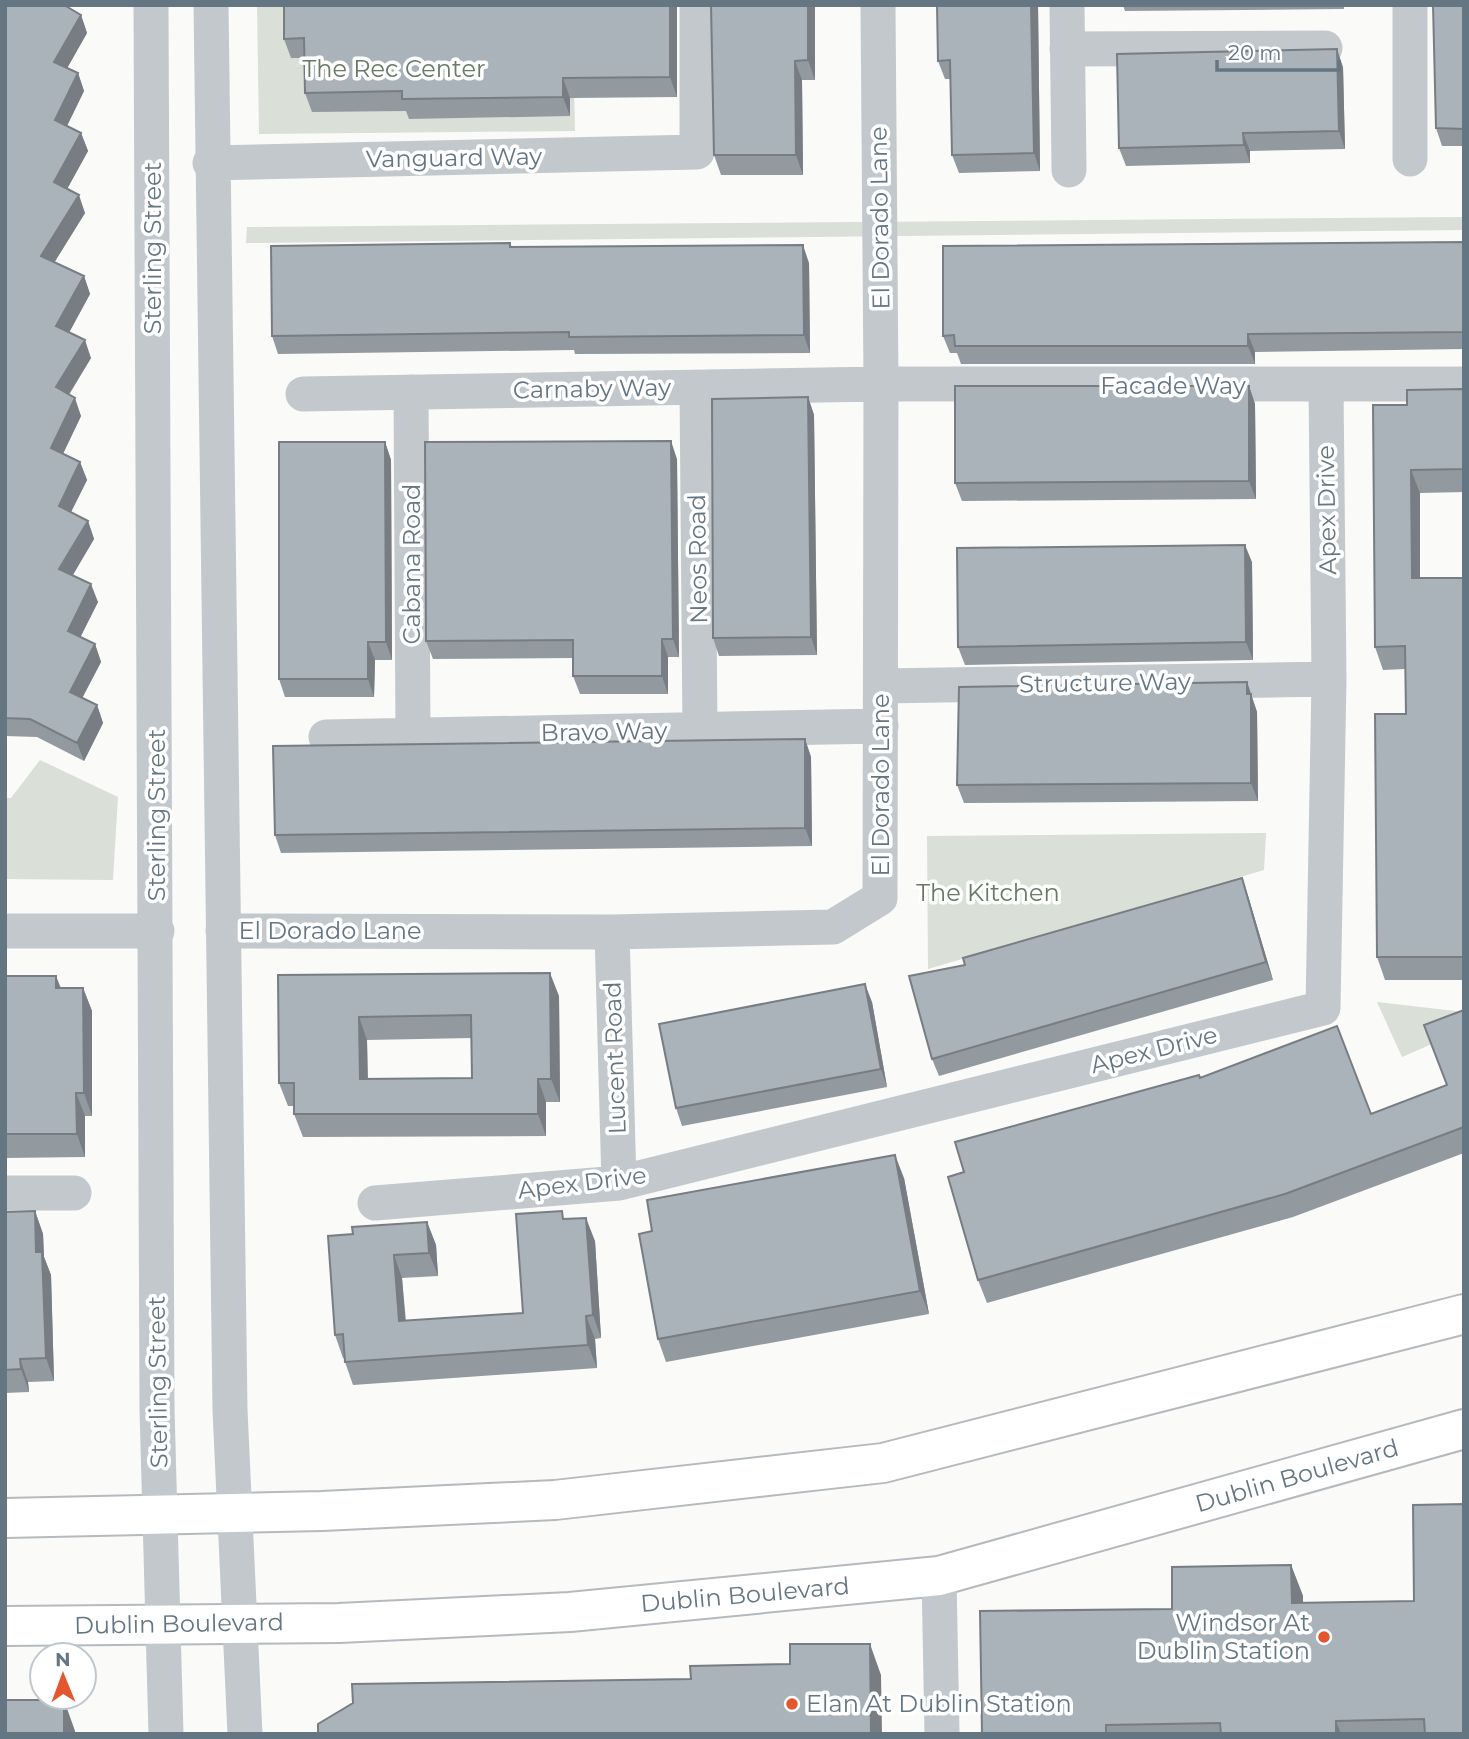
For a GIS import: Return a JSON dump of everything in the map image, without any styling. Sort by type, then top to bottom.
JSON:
[{"type":"main road","points":[[5,1518],[555,1500],[883,1463],[1464,1314]]},
{"type":"main road","name":"Dublin Boulevard","points":[[5,1626],[339,1623],[570,1612],[939,1576],[1464,1429]]},
{"type":"street","name":"Sterling Street","points":[[151,5],[157,1409],[166,1734]]},
{"type":"street","points":[[211,5],[211,163],[230,1410],[246,1734]]},
{"type":"street","name":"Vanguard Way","points":[[211,163],[697,152],[697,5]]},
{"type":"street","name":"El Dorado Lane","points":[[223,931],[612,932],[833,927],[880,898],[882,687],[878,5]]},
{"type":"street","points":[[1067,5],[1069,170]]},
{"type":"street","points":[[1410,5],[1410,159]]},
{"type":"street","points":[[1067,49],[1325,48]]},
{"type":"street","name":"Facade Way","points":[[881,384],[1464,384]]},
{"type":"street","name":"Carnaby Way","points":[[303,394],[881,384]]},
{"type":"street","name":"Apex Drive","points":[[375,1203],[619,1183],[1323,1008],[1329,679],[1326,386]]},
{"type":"street","name":"Neos Road","points":[[697,387],[700,730]]},
{"type":"street","name":"Cabana Road","points":[[411,392],[413,736]]},
{"type":"street","name":"Structure Way","points":[[882,687],[1329,679]]},
{"type":"street","name":"Bravo Way","points":[[326,737],[881,726]]},
{"type":"street","points":[[5,931],[157,931]]},
{"type":"street","name":"Lucent Road","points":[[612,932],[619,1183]]},
{"type":"street","points":[[5,1193],[74,1193]]},
{"type":"street","points":[[939,1576],[942,1734]]},
{"type":"green space","name":"The Rec Center","points":[[257,5],[572,5],[575,131],[259,134]]},
{"type":"green space","points":[[1464,217],[1464,230],[246,243],[247,227]]},
{"type":"green space","points":[[40,760],[118,797],[113,880],[5,879],[5,798],[11,798]]},
{"type":"green space","name":"The Kitchen","points":[[1266,833],[1264,870],[928,969],[927,836]]},
{"type":"green space","points":[[1377,1002],[1464,1012],[1464,1030],[1402,1057]]},
{"type":"building","points":[[5,5],[64,5],[81,15],[54,62],[78,73],[55,120],[81,133],[54,182],[79,195],[41,256],[84,276],[56,326],[85,340],[56,387],[75,398],[51,448],[80,462],[59,506],[88,521],[59,569],[91,584],[68,631],[95,644],[70,692],[97,705],[77,743],[30,719],[5,718]]},
{"type":"building","name":"The Rec Center","points":[[284,5],[670,5],[670,77],[563,78],[563,97],[402,99],[402,91],[305,93],[304,38],[284,39]]},
{"type":"building","points":[[711,5],[808,5],[808,60],[795,61],[796,155],[714,155]]},
{"type":"building","points":[[937,5],[1031,5],[1034,153],[952,155],[950,60],[938,61]]},
{"type":"building","points":[[1433,5],[1464,5],[1464,129],[1436,128]]},
{"type":"building","points":[[1337,49],[1339,131],[1243,133],[1244,145],[1119,148],[1117,54]]},
{"type":"building","points":[[1464,242],[1464,332],[1248,334],[1248,346],[955,346],[954,335],[943,336],[943,246]]},
{"type":"building","points":[[510,243],[510,247],[803,245],[804,335],[569,337],[569,332],[272,336],[271,246]]},
{"type":"building","points":[[955,386],[1249,386],[1249,481],[955,483]]},
{"type":"building","points":[[1464,389],[1464,469],[1411,470],[1412,578],[1464,578],[1464,957],[1377,957],[1375,714],[1406,714],[1405,646],[1375,647],[1373,405],[1407,405],[1407,390]]},
{"type":"building","points":[[808,397],[811,637],[713,638],[712,399]]},
{"type":"building","points":[[671,441],[673,639],[662,639],[662,676],[573,676],[573,640],[426,641],[425,442]]},
{"type":"building","points":[[279,442],[385,442],[386,642],[368,642],[368,679],[279,679]]},
{"type":"building","points":[[1245,545],[1246,642],[958,647],[957,548]]},
{"type":"building","points":[[1247,682],[1247,694],[1251,694],[1251,783],[957,785],[959,687]]},
{"type":"building","points":[[805,739],[805,828],[275,835],[273,746]]},
{"type":"building","points":[[1242,878],[1266,962],[932,1059],[909,976],[965,965],[963,958]]},
{"type":"building","points":[[550,973],[551,1079],[538,1079],[538,1114],[294,1114],[294,1083],[279,1083],[278,975]],"holes":[[[471,1015],[472,1078],[360,1079],[359,1017]]]},
{"type":"building","points":[[5,976],[56,976],[56,988],[83,988],[84,1093],[76,1093],[77,1134],[5,1134]]},
{"type":"building","points":[[865,984],[881,1069],[676,1108],[659,1024]]},
{"type":"building","points":[[1464,1010],[1464,1127],[1285,1194],[978,1280],[948,1177],[964,1172],[955,1142],[1199,1075],[1200,1078],[1337,1026],[1371,1114],[1447,1085],[1424,1025]]},
{"type":"building","points":[[895,1155],[920,1291],[658,1339],[639,1234],[652,1231],[647,1200]]},
{"type":"building","points":[[35,1211],[36,1252],[42,1252],[46,1358],[20,1359],[21,1369],[5,1370],[5,1212]]},
{"type":"building","points":[[562,1211],[563,1219],[586,1218],[593,1315],[586,1316],[588,1345],[345,1362],[343,1334],[335,1335],[328,1236],[353,1234],[352,1227],[427,1222],[429,1253],[394,1255],[399,1321],[523,1313],[516,1214]]},
{"type":"building","name":"Windsor At Dublin Station","points":[[1464,1504],[1464,1734],[1425,1734],[1424,1719],[1336,1721],[1336,1734],[1221,1734],[1220,1723],[1106,1725],[1106,1734],[982,1734],[980,1611],[1172,1609],[1172,1567],[1291,1565],[1292,1603],[1414,1601],[1413,1505]]},
{"type":"building","points":[[790,1644],[870,1644],[871,1734],[318,1734],[318,1724],[353,1703],[352,1684],[691,1679],[690,1666],[790,1664]]},
{"type":"building","points":[[5,1700],[28,1700],[28,1711],[64,1711],[64,1734],[5,1734]]},
{"type":"place","name":"Windsor At Dublin Station","points":[[1324,1637]]},
{"type":"place","name":"Elan At Dublin Station","points":[[792,1704]]}]
